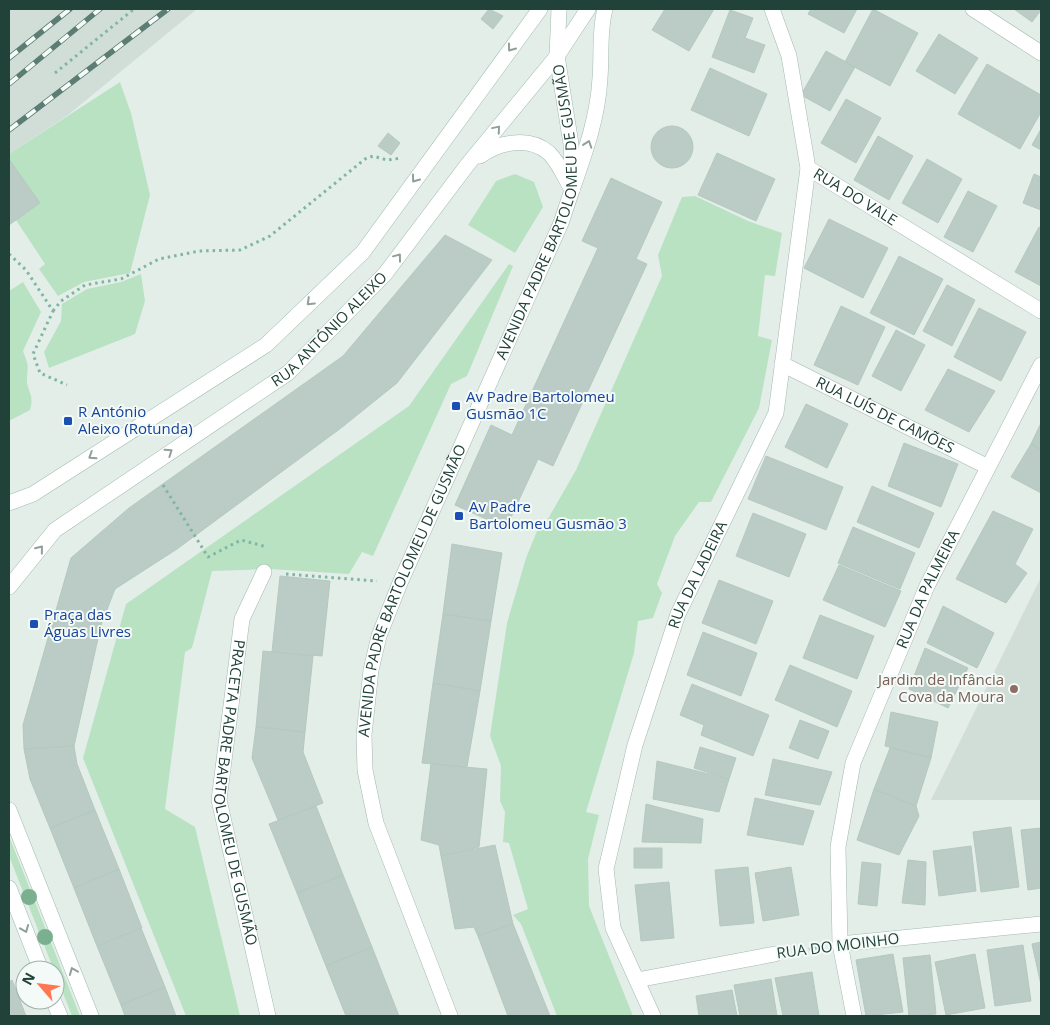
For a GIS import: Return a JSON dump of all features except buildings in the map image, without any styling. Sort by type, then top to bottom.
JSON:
[{"type":"street","name":"RUA ANTÓNIO ALEIXO","points":[[9,503],[34,494],[266,345],[363,252],[540,9]]},
{"type":"street","name":"AVENIDA PADRE BARTOLOMEU DE GUSMÃO","points":[[450,1016],[376,822],[365,770],[364,735],[371,670],[379,636],[400,583],[561,224],[572,190],[571,144],[557,56],[559,9]]},
{"type":"street","name":"RUA ANTÓNIO ALEIXO","points":[[9,587],[55,530],[288,373],[385,274],[468,164],[557,56],[588,9]]},
{"type":"street","points":[[572,190],[591,138],[597,106],[600,77],[601,24],[605,9]]},
{"type":"street","name":"RUA DO VALE","points":[[772,9],[789,56],[808,168],[1041,311]]},
{"type":"street","points":[[973,9],[1040,51]]},
{"type":"street","points":[[468,164],[489,149],[506,143],[528,143],[548,152],[559,166],[572,190]]},
{"type":"street","name":"RUA DA LADEIRA","points":[[653,1016],[613,928],[606,869],[630,764],[678,614],[776,413],[808,168]]},
{"type":"street","name":"RUA LUÍS DE CAMÕES","points":[[782,364],[988,467]]},
{"type":"street","name":"RUA DA PALMEIRA","points":[[854,1016],[840,944],[838,847],[853,763],[926,586],[1041,365]]},
{"type":"street","name":"PRACETA PADRE BARTOLOMEU DE GUSMÃO","points":[[264,572],[242,619],[220,800],[268,1016]]},
{"type":"street","points":[[9,810],[91,1016]]},
{"type":"street","points":[[9,888],[38,960]]},
{"type":"street","name":"RUA DO MOINHO","points":[[840,944],[1041,924]]},
{"type":"street","name":"RUA DO MOINHO","points":[[637,980],[775,954]]},
{"type":"path","points":[[55,73],[134,9]]},
{"type":"path","points":[[67,385],[40,373],[33,354],[53,311],[61,300],[85,285],[121,279],[159,259],[199,251],[240,250],[270,236],[365,160],[373,156],[387,160],[404,158]]},
{"type":"path","points":[[9,254],[26,270],[53,311]]},
{"type":"path","name":"RUA DO MOINHO","points":[[775,954],[840,944]]},
{"type":"shaded area","points":[[9,9],[197,9],[68,115],[9,154]]},
{"type":"shaded area","name":"Jardim de Infância Cova da Moura","points":[[1041,577],[1041,800],[931,800]]},
{"type":"green space","points":[[120,82],[131,113],[150,195],[130,273],[84,282],[58,296],[39,269],[45,264],[16,220],[40,203],[9,159],[9,154]]},
{"type":"green space","points":[[515,174],[534,182],[543,207],[515,253],[468,225],[496,181]]},
{"type":"green space","points":[[695,196],[748,221],[782,233],[775,276],[765,275],[758,336],[772,340],[759,408],[711,502],[699,502],[675,536],[657,584],[662,593],[653,618],[638,621],[634,653],[586,812],[599,815],[588,859],[589,906],[633,1016],[557,1016],[521,924],[513,915],[528,909],[509,843],[503,842],[505,812],[500,801],[501,766],[490,736],[507,623],[526,558],[539,526],[545,524],[576,470],[662,276],[658,255],[682,197]]},
{"type":"green space","points":[[509,264],[513,266],[467,376],[451,384],[373,556],[362,552],[349,574],[270,569],[212,571],[192,648],[185,652],[165,809],[195,827],[240,1016],[186,1016],[83,758],[126,604],[409,406]]},
{"type":"green space","points":[[141,274],[145,301],[135,334],[49,368],[44,352],[61,321],[62,304],[87,289],[121,282]]},
{"type":"green space","points":[[23,282],[41,312],[23,351],[28,365],[27,382],[32,400],[30,410],[9,421],[9,291]]},
{"type":"green space","points":[[9,836],[58,960],[50,960],[9,856]]},
{"type":"green space","points":[[65,978],[80,1016],[72,1016],[65,998]]},
{"type":"railway","points":[[9,58],[70,9]]},
{"type":"railway","points":[[9,84],[100,9]]},
{"type":"railway","points":[[9,130],[168,9]]},
{"type":"place","name":"Av Padre Bartolomeu Gusmão 1C","points":[[456,406]]},
{"type":"place","name":"R António Aleixo (Rotunda)","points":[[68,421]]},
{"type":"place","name":"Av Padre Bartolomeu Gusmão 3","points":[[459,516]]},
{"type":"place","name":"Praça das Águas Livres","points":[[34,624]]},
{"type":"place","name":"Jardim de Infância Cova da Moura","points":[[1014,689]]}]
